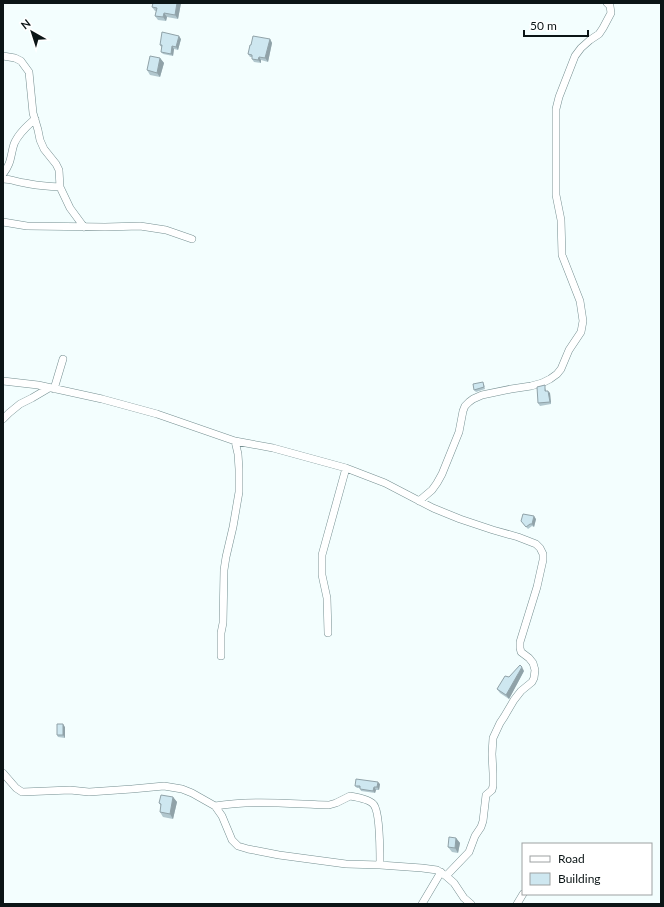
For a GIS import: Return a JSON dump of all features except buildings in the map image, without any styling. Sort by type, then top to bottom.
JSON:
[{"type":"street","points":[[418,501],[432,490],[442,474],[459,432],[465,406],[473,399],[482,395],[542,383],[557,374],[561,369],[569,350],[581,332],[583,321],[580,301],[562,255],[561,220],[556,196],[556,109],[559,97],[578,52],[601,31],[610,16],[611,8],[607,3]]},
{"type":"street","points":[[3,56],[15,58],[21,61],[29,72],[31,102],[40,140],[44,149],[59,170],[60,187],[70,208],[84,227]]},
{"type":"street","points":[[3,174],[11,161],[15,142],[18,136],[34,119]]},
{"type":"street","points":[[3,179],[35,185],[60,187]]},
{"type":"street","points":[[3,222],[27,226],[140,226],[166,230],[192,239]]},
{"type":"street","points":[[3,419],[20,404],[52,388],[63,359]]},
{"type":"street","points":[[3,381],[38,385],[89,396],[157,414],[235,441],[273,448],[346,468],[385,482],[433,508],[460,519],[526,540],[536,544],[540,548],[544,554],[543,560],[537,587],[520,642],[521,652],[533,663],[535,670],[534,678],[532,682],[518,695],[500,723],[493,738],[493,786],[492,790],[486,795],[482,824],[474,836],[469,852],[443,874],[422,904]]},
{"type":"street","points":[[221,656],[226,557],[239,492],[238,454],[235,441]]},
{"type":"street","points":[[328,633],[327,598],[322,575],[322,555],[346,468]]},
{"type":"street","points":[[3,773],[16,788],[22,792],[70,790],[89,792],[132,790],[164,786],[182,788],[215,806],[222,816],[232,840],[238,846],[260,852],[307,860],[434,870],[443,874],[454,883],[467,903]]},
{"type":"street","points":[[215,806],[281,802],[329,805],[350,796],[371,802],[376,808],[380,837],[380,865]]},
{"type":"street","points":[[517,904],[522,895]]}]
